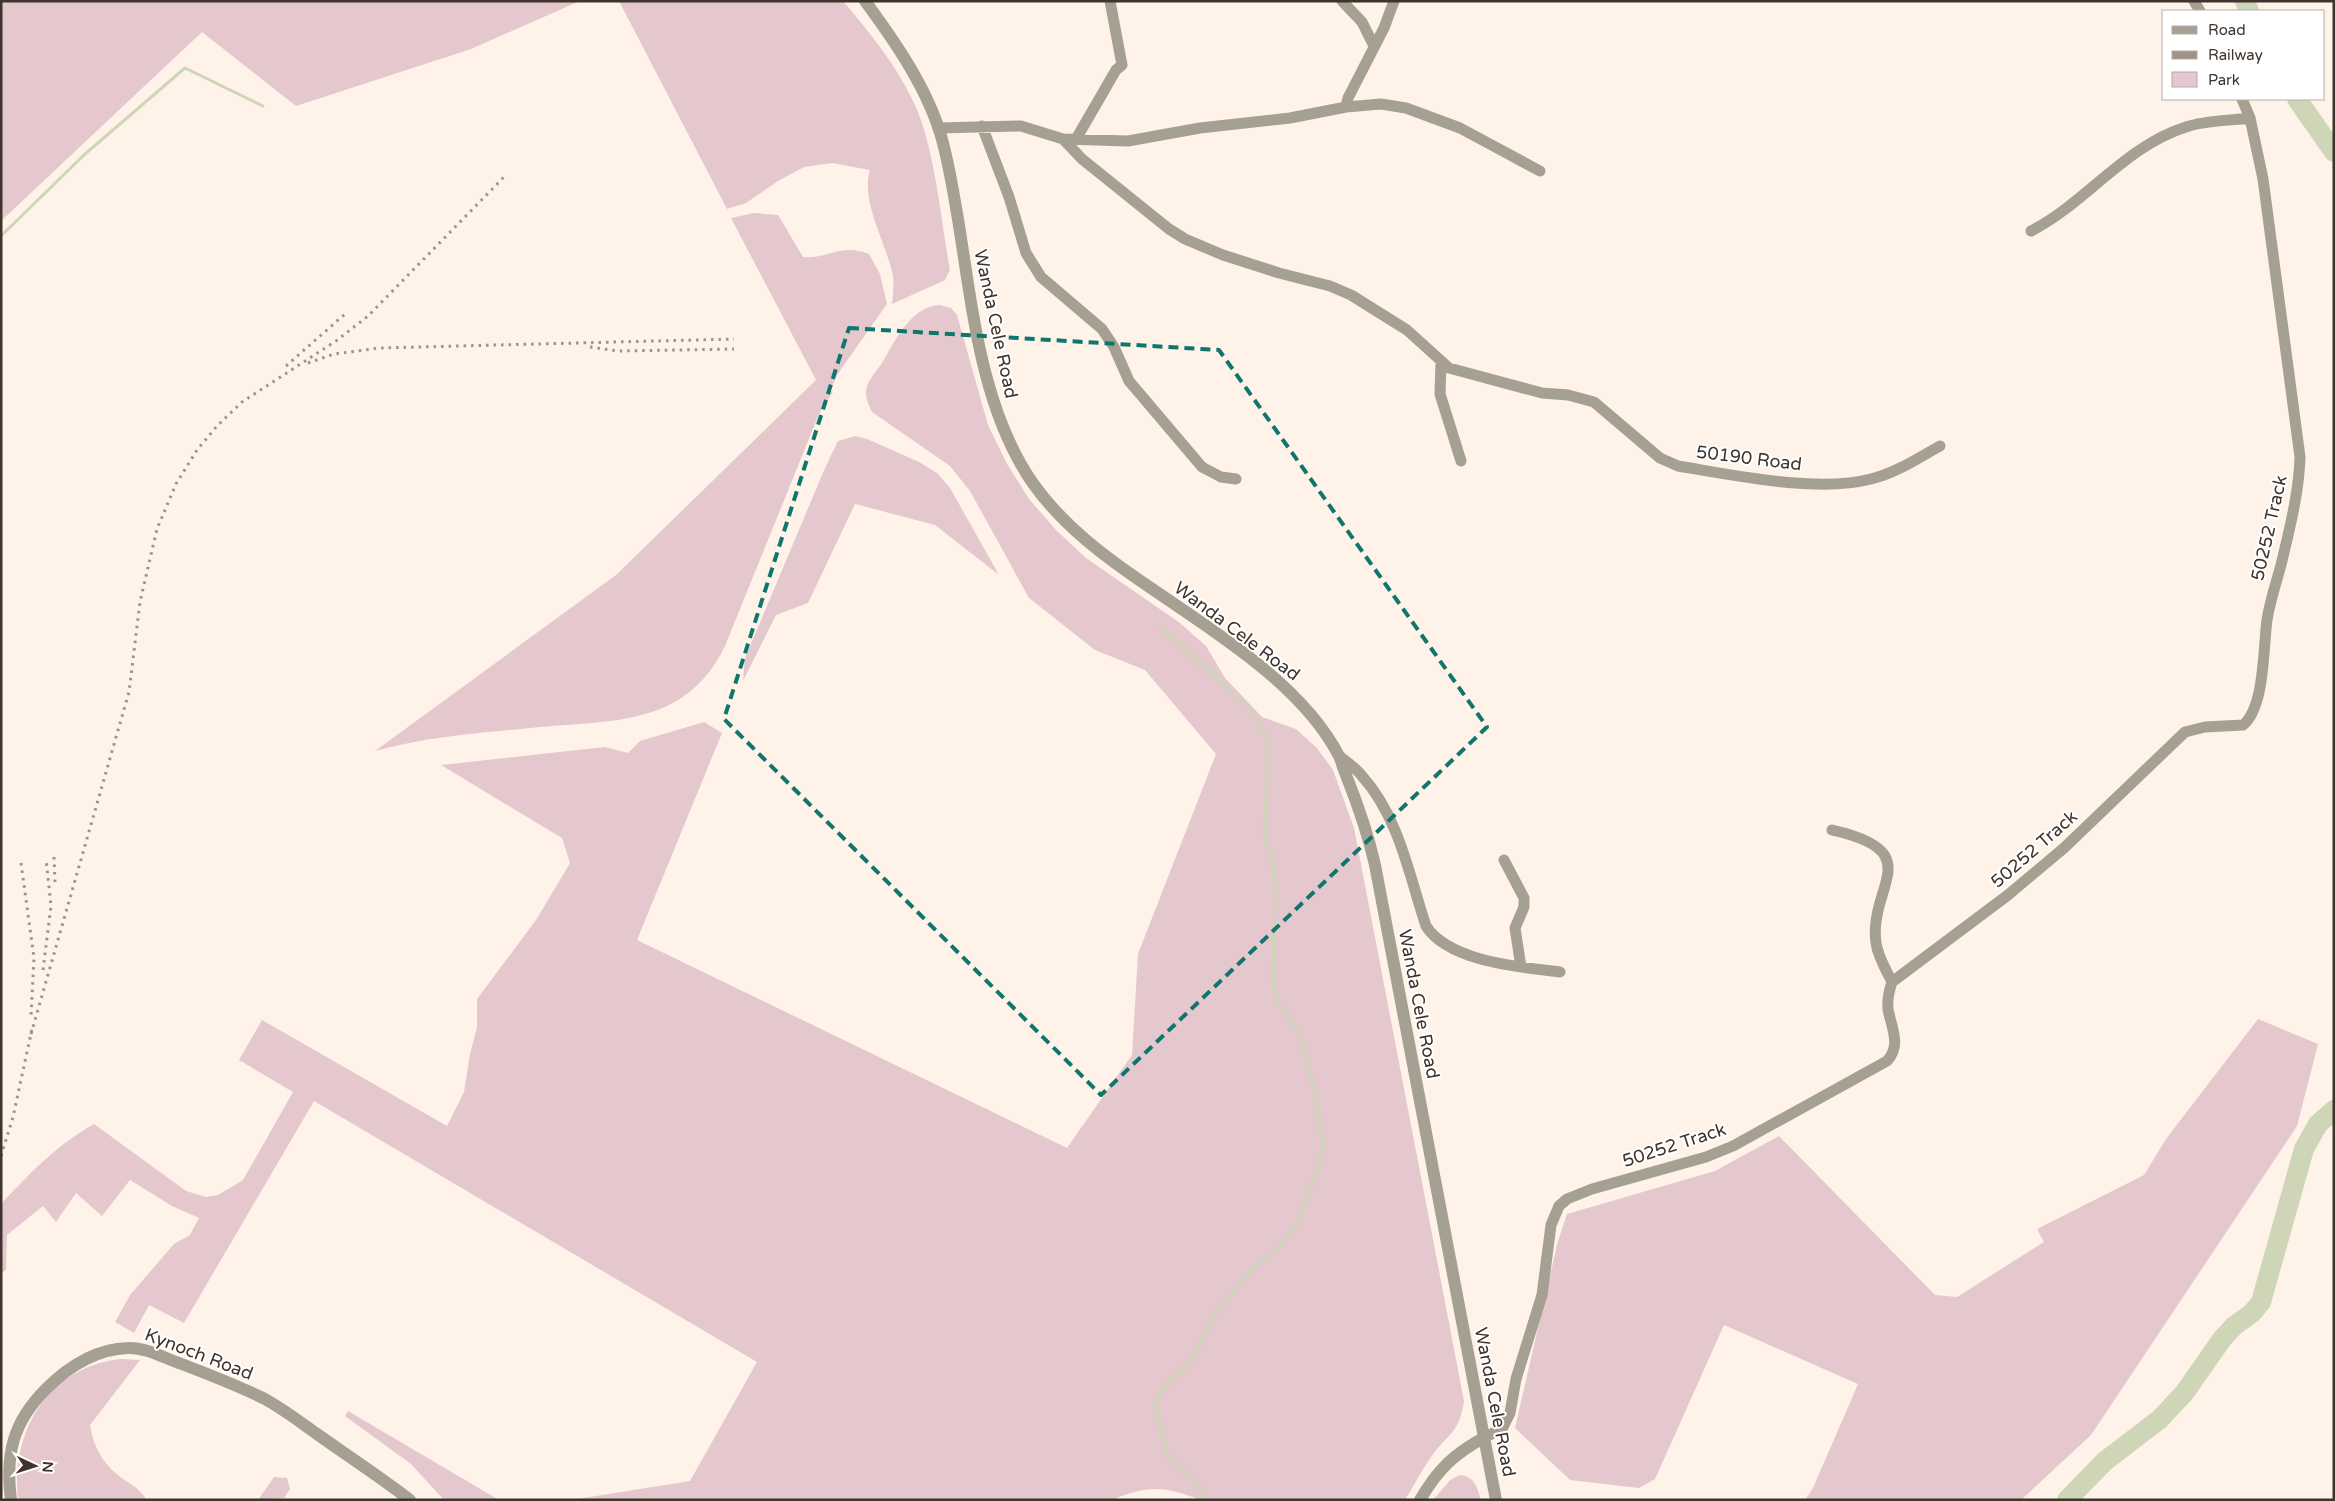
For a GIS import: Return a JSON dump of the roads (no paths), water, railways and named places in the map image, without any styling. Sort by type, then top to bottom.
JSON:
[{"type":"street","name":"Wanda Cele Road","points":[[865,1],[906,62],[938,128],[948,169],[988,383],[1004,431],[1032,481],[1066,521],[1094,547],[1211,629],[1282,684],[1315,720],[1339,756],[1367,831],[1496,1500]]},
{"type":"street","points":[[1076,139],[1116,70],[1122,65],[1110,1]]},
{"type":"street","points":[[1342,1],[1362,22],[1374,46]]},
{"type":"street","points":[[1346,107],[1348,98],[1394,1]]},
{"type":"street","name":"50252 Track","points":[[1485,1437],[1502,1429],[1510,1413],[1516,1379],[1542,1295],[1551,1225],[1559,1206],[1567,1199],[1592,1189],[1706,1157],[1733,1146],[1887,1061],[1892,1056],[1895,1044],[1888,999],[1892,982],[2001,901],[2064,848],[2185,732],[2204,727],[2243,725],[2253,714],[2260,681],[2272,594],[2282,562],[2296,497],[2300,457],[2262,179],[2250,118],[2242,100]]},
{"type":"street","points":[[938,128],[1021,126],[1063,139],[1128,141],[1200,128],[1259,122],[1346,107],[1381,104],[1406,108],[1460,128],[1540,171]]},
{"type":"street","points":[[2031,231],[2062,213],[2126,159],[2167,135],[2194,124],[2250,118]]},
{"type":"street","points":[[982,126],[1010,197],[1026,253],[1037,272],[1051,287],[1080,308],[1102,329],[1114,347],[1129,381],[1202,467],[1221,477],[1236,479]]},
{"type":"street","name":"50190 Road","points":[[1063,139],[1082,159],[1169,229],[1186,239],[1223,255],[1279,274],[1330,286],[1351,295],[1407,330],[1449,368],[1542,393],[1568,395],[1594,402],[1660,458],[1678,466],[1797,482],[1870,480],[1887,474],[1940,446]]},
{"type":"street","points":[[1441,362],[1440,394],[1461,461]]},
{"type":"street","points":[[1339,756],[1362,774],[1388,815],[1401,847],[1426,926],[1434,937],[1446,945],[1501,964],[1560,972]]},
{"type":"street","points":[[1832,830],[1848,834],[1876,847],[1888,862],[1888,882],[1877,919],[1876,943],[1879,955],[1892,982]]},
{"type":"street","points":[[1504,860],[1524,898],[1524,907],[1515,928],[1521,967]]},
{"type":"street","name":"Kynoch Road","points":[[11,1500],[8,1470],[10,1448],[18,1424],[36,1399],[68,1368],[91,1356],[113,1349],[131,1348],[154,1354],[217,1377],[265,1399],[410,1500]]},
{"type":"street","points":[[1420,1500],[1452,1456],[1485,1437]]},
{"type":"waterway","points":[[2245,1],[2249,10]]},
{"type":"waterway","points":[[1,236],[85,154],[185,68],[263,106]]},
{"type":"waterway","points":[[2298,100],[2334,152]]},
{"type":"waterway","points":[[1160,627],[1253,711],[1268,740],[1265,827],[1266,843],[1272,858],[1275,885],[1273,979],[1278,1003],[1300,1035],[1314,1090],[1323,1145],[1321,1161],[1296,1226],[1277,1250],[1257,1265],[1214,1316],[1200,1346],[1186,1367],[1172,1378],[1158,1397],[1155,1406],[1168,1457],[1193,1478],[1206,1500]]},
{"type":"waterway","points":[[2067,1500],[2105,1461],[2160,1419],[2185,1392],[2222,1339],[2234,1326],[2252,1313],[2261,1302],[2304,1149],[2318,1124],[2334,1110]]},
{"type":"railway","points":[[31,1034],[129,692],[140,602],[157,529],[176,484],[197,450],[217,426],[242,402],[336,341],[368,316],[505,176]]},
{"type":"railway","points":[[286,366],[345,314]]},
{"type":"railway","points":[[308,363],[334,354],[380,348],[734,339]]},
{"type":"railway","points":[[590,347],[618,351],[734,349]]},
{"type":"railway","points":[[54,857],[55,882]]},
{"type":"railway","points":[[43,970],[51,906],[46,859]]},
{"type":"railway","points":[[21,863],[34,958],[31,1016]]},
{"type":"railway","points":[[1,1156],[13,1117],[32,1029]]}]
